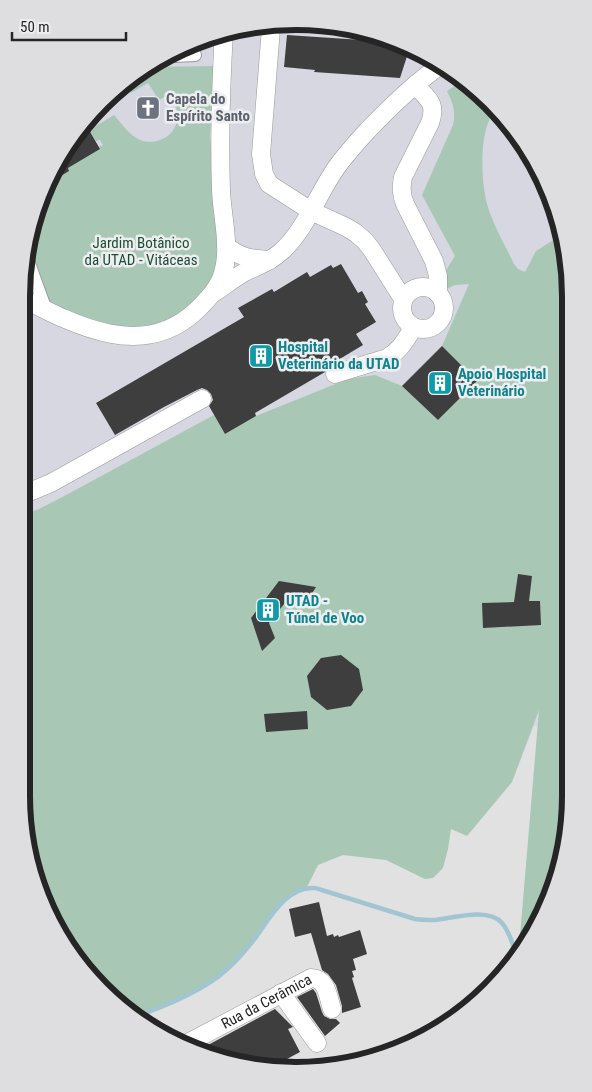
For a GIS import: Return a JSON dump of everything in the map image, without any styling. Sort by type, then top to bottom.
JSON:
[{"type":"street","points":[[271,31],[261,154],[262,168],[266,180],[269,184],[311,211],[356,233],[376,255],[404,299]]},
{"type":"street","points":[[211,296],[218,286],[226,263],[221,192],[220,141],[224,40]]},
{"type":"street","points":[[181,56],[195,55]]},
{"type":"street","points":[[30,302],[102,332],[121,336],[138,336],[160,332],[179,323],[241,274],[270,260],[286,247],[348,152],[381,116],[435,70]]},
{"type":"street","points":[[415,85],[429,100],[433,114],[403,177],[401,194],[434,261],[438,276],[438,294]]},
{"type":"street","points":[[226,246],[244,257],[256,260],[270,260]]},
{"type":"street","points":[[31,270],[46,310]]},
{"type":"street","points":[[420,287],[434,290],[438,294],[444,307],[439,321],[428,328],[420,329],[408,323],[402,310],[404,299],[409,292],[420,287]]},
{"type":"street","points":[[335,374],[394,355],[414,327]]},
{"type":"street","points":[[30,492],[51,483],[202,399]]},
{"type":"street","name":"Rua da Cerâmica","points":[[192,1041],[308,979],[317,978],[324,985],[332,1009]]},
{"type":"street","points":[[281,993],[316,1044]]},
{"type":"shaded area","points":[[296,30],[331,32],[382,44],[414,57],[458,85],[484,108],[507,134],[535,178],[553,227],[560,261],[562,296],[562,737],[534,726],[512,782],[422,776],[30,796],[30,296],[32,261],[39,227],[57,178],[85,134],[108,108],[134,85],[178,57],[227,39],[261,32]]},
{"type":"green space","name":"Jardim Botânico da UTAD - Vitáceas","points":[[215,66],[210,136],[216,204],[216,269],[209,286],[184,311],[161,323],[136,330],[108,327],[51,304],[33,254],[35,244],[44,210],[57,178],[69,171],[68,168],[100,149],[99,147],[103,145],[100,140],[96,141],[89,130],[114,115],[136,138],[146,142],[163,139],[172,131],[177,120],[177,113],[170,94],[159,100],[148,83],[131,93],[130,89],[162,67]]},
{"type":"green space","points":[[457,84],[491,116],[486,129],[482,155],[483,182],[490,212],[514,264],[518,269],[525,272],[536,251],[555,239],[561,270],[562,796],[560,831],[548,882],[535,914],[520,939],[539,710],[512,782],[467,836],[451,829],[443,868],[433,878],[425,879],[386,860],[343,855],[318,865],[306,889],[289,897],[277,908],[248,947],[222,973],[211,982],[186,996],[143,1014],[108,984],[75,944],[50,898],[35,848],[30,796],[30,512],[68,494],[214,415],[225,434],[256,416],[348,379],[375,375],[402,386],[438,420],[476,381],[442,346],[469,284],[455,285],[446,289],[445,272],[455,256],[422,195],[453,125],[453,108],[447,91]]},
{"type":"building","points":[[287,35],[370,41],[408,54],[400,78],[314,72],[315,70],[284,67]]},
{"type":"building","points":[[89,130],[100,149],[68,168],[69,171],[57,179],[75,148]]},
{"type":"building","name":"Hospital Veterinário da UTAD","points":[[341,264],[358,293],[362,291],[368,302],[365,304],[376,322],[356,334],[363,345],[328,366],[325,372],[255,413],[256,416],[225,434],[209,406],[213,400],[211,394],[202,388],[115,435],[96,403],[244,317],[238,308],[272,289],[274,292],[307,272],[310,277],[331,265],[333,268]]},
{"type":"building","name":"Apoio Hospital Veterinário","points":[[442,346],[477,381],[438,420],[402,386]]},
{"type":"building","points":[[518,574],[532,576],[529,601],[540,601],[541,625],[483,628],[482,603],[514,602]]},
{"type":"building","name":"UTAD - Túnel de Voo","points":[[279,581],[316,587],[306,603],[288,599],[269,623],[275,638],[262,651],[251,618]]},
{"type":"building","points":[[341,655],[359,669],[363,690],[351,706],[327,710],[311,697],[307,676],[321,658]]},
{"type":"building","points":[[307,711],[308,729],[266,732],[264,714]]},
{"type":"building","points":[[319,902],[327,936],[333,934],[334,937],[338,935],[339,937],[360,930],[367,954],[353,959],[356,970],[352,971],[354,977],[352,978],[361,1007],[342,1013],[336,985],[328,974],[322,970],[311,933],[295,937],[289,909]]},
{"type":"building","points":[[313,989],[324,1016],[336,1019],[340,1023],[325,1036],[297,997]]},
{"type":"building","points":[[275,1009],[293,1027],[288,1029],[300,1052],[283,1061],[264,1060],[263,1057],[258,1060],[227,1053],[210,1048],[208,1045]]},
{"type":"waterway","points":[[143,1014],[188,995],[218,977],[245,951],[278,907],[294,893],[304,889],[316,888],[415,919],[435,920],[480,914],[489,916],[496,918],[502,923],[507,930],[514,948]]},
{"type":"place","name":"Capela do Espírito Santo","points":[[148,108]]},
{"type":"place","name":"Hospital Veterinário da UTAD","points":[[261,356]]},
{"type":"place","name":"Apoio Hospital Veterinário","points":[[440,383]]},
{"type":"place","name":"UTAD - Túnel de Voo","points":[[268,610]]}]
